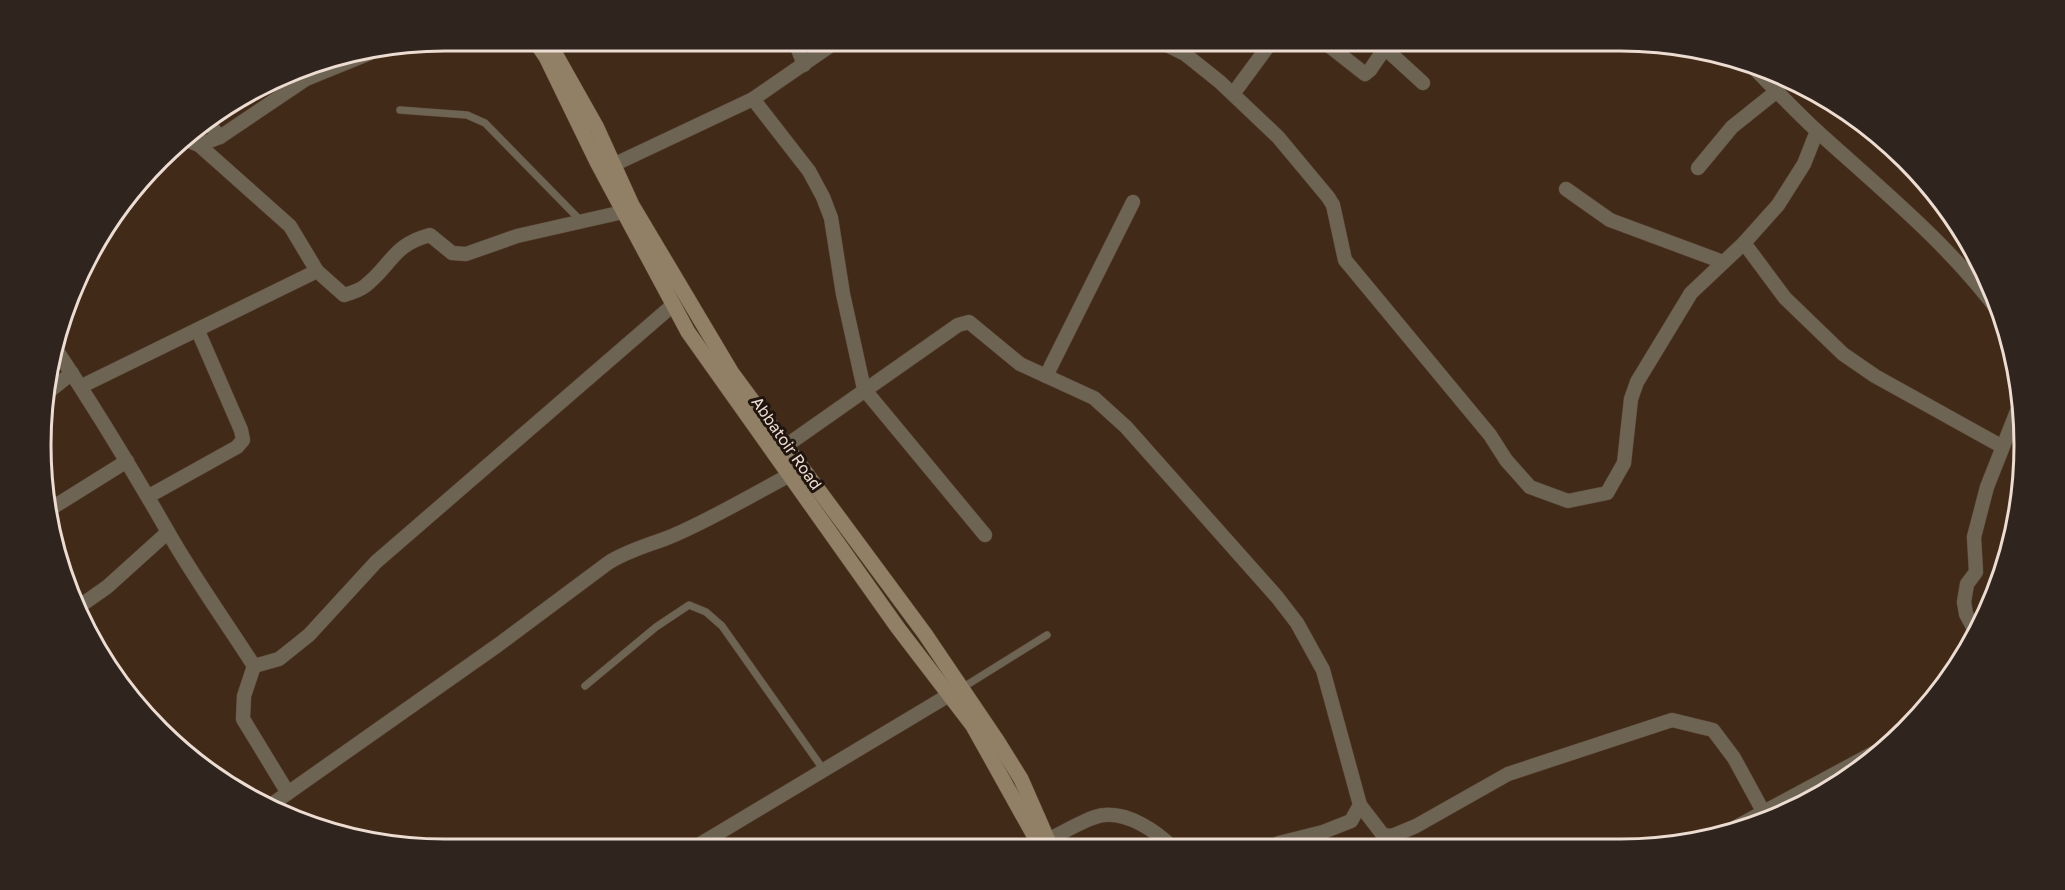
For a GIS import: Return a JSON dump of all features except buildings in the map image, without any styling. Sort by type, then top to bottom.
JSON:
[{"type":"street","name":"Abbatoir Road","points":[[542,51],[623,212],[688,332],[788,476],[1021,779],[1045,839]]},
{"type":"street","name":"Abbatoir Road","points":[[554,51],[597,128],[613,165],[670,272],[732,373],[787,445],[956,692]]},
{"type":"street","points":[[799,51],[804,65]]},
{"type":"street","points":[[613,165],[753,99],[822,51]]},
{"type":"street","points":[[1180,51],[1233,94],[1278,137],[1328,197],[1333,205],[1345,260],[1490,435],[1506,460],[1530,487],[1568,501],[1607,493],[1624,463],[1631,399],[1637,382],[1691,293],[1744,243],[1778,205],[1804,164],[1817,131]]},
{"type":"street","points":[[1233,94],[1264,51]]},
{"type":"street","points":[[1337,51],[1365,74],[1383,51]]},
{"type":"street","points":[[1388,51],[1423,83]]},
{"type":"street","points":[[199,145],[220,137],[306,79],[343,64]]},
{"type":"street","points":[[1763,78],[1817,131],[1892,197],[1980,285]]},
{"type":"street","points":[[1698,168],[1732,128],[1776,91]]},
{"type":"street","points":[[753,99],[809,171],[823,197],[831,218],[843,294],[864,389],[985,535]]},
{"type":"street","points":[[212,127],[220,137]]},
{"type":"street","points":[[193,142],[199,145],[290,226],[317,271],[344,295],[365,287],[411,240],[430,235],[452,253],[466,254],[517,236],[623,212]]},
{"type":"street","points":[[1566,189],[1616,223],[1723,262]]},
{"type":"street","points":[[1046,376],[1133,202]]},
{"type":"street","points":[[1744,243],[1785,298],[1843,354],[1875,376],[2001,446]]},
{"type":"street","points":[[82,386],[317,271]]},
{"type":"street","points":[[254,666],[279,659],[309,635],[376,562],[673,305]]},
{"type":"street","points":[[787,445],[958,325],[969,322],[1020,364],[1065,382],[1094,398],[1126,427],[1284,605],[1323,670],[1360,805],[1383,835],[1392,836],[1416,826],[1508,774],[1672,720],[1713,730],[1734,758],[1763,812]]},
{"type":"street","points":[[149,496],[237,447],[243,440],[198,331]]},
{"type":"street","points":[[61,357],[82,386],[149,496],[168,532],[254,666]]},
{"type":"street","points":[[55,387],[72,374]]},
{"type":"street","points":[[1971,623],[1964,602],[1967,584],[1976,572],[1974,537],[2001,446],[2013,419]]},
{"type":"street","points":[[56,505],[127,460]]},
{"type":"street","points":[[277,801],[498,645],[608,562],[626,551],[672,536],[788,476]]},
{"type":"street","points":[[84,603],[107,587],[168,532]]},
{"type":"street","points":[[254,666],[244,696],[243,719],[288,793]]},
{"type":"street","points":[[708,839],[956,692]]},
{"type":"street","points":[[1774,808],[1845,769]]},
{"type":"street","points":[[1295,839],[1323,832],[1351,820],[1360,805]]},
{"type":"street","points":[[1058,839],[1103,814],[1124,817],[1145,827],[1161,839]]},
{"type":"lane","points":[[400,110],[467,115],[485,123],[581,221]]},
{"type":"lane","points":[[585,686],[656,627],[689,605],[706,612],[722,626],[823,769]]},
{"type":"lane","points":[[956,692],[1047,635]]}]
